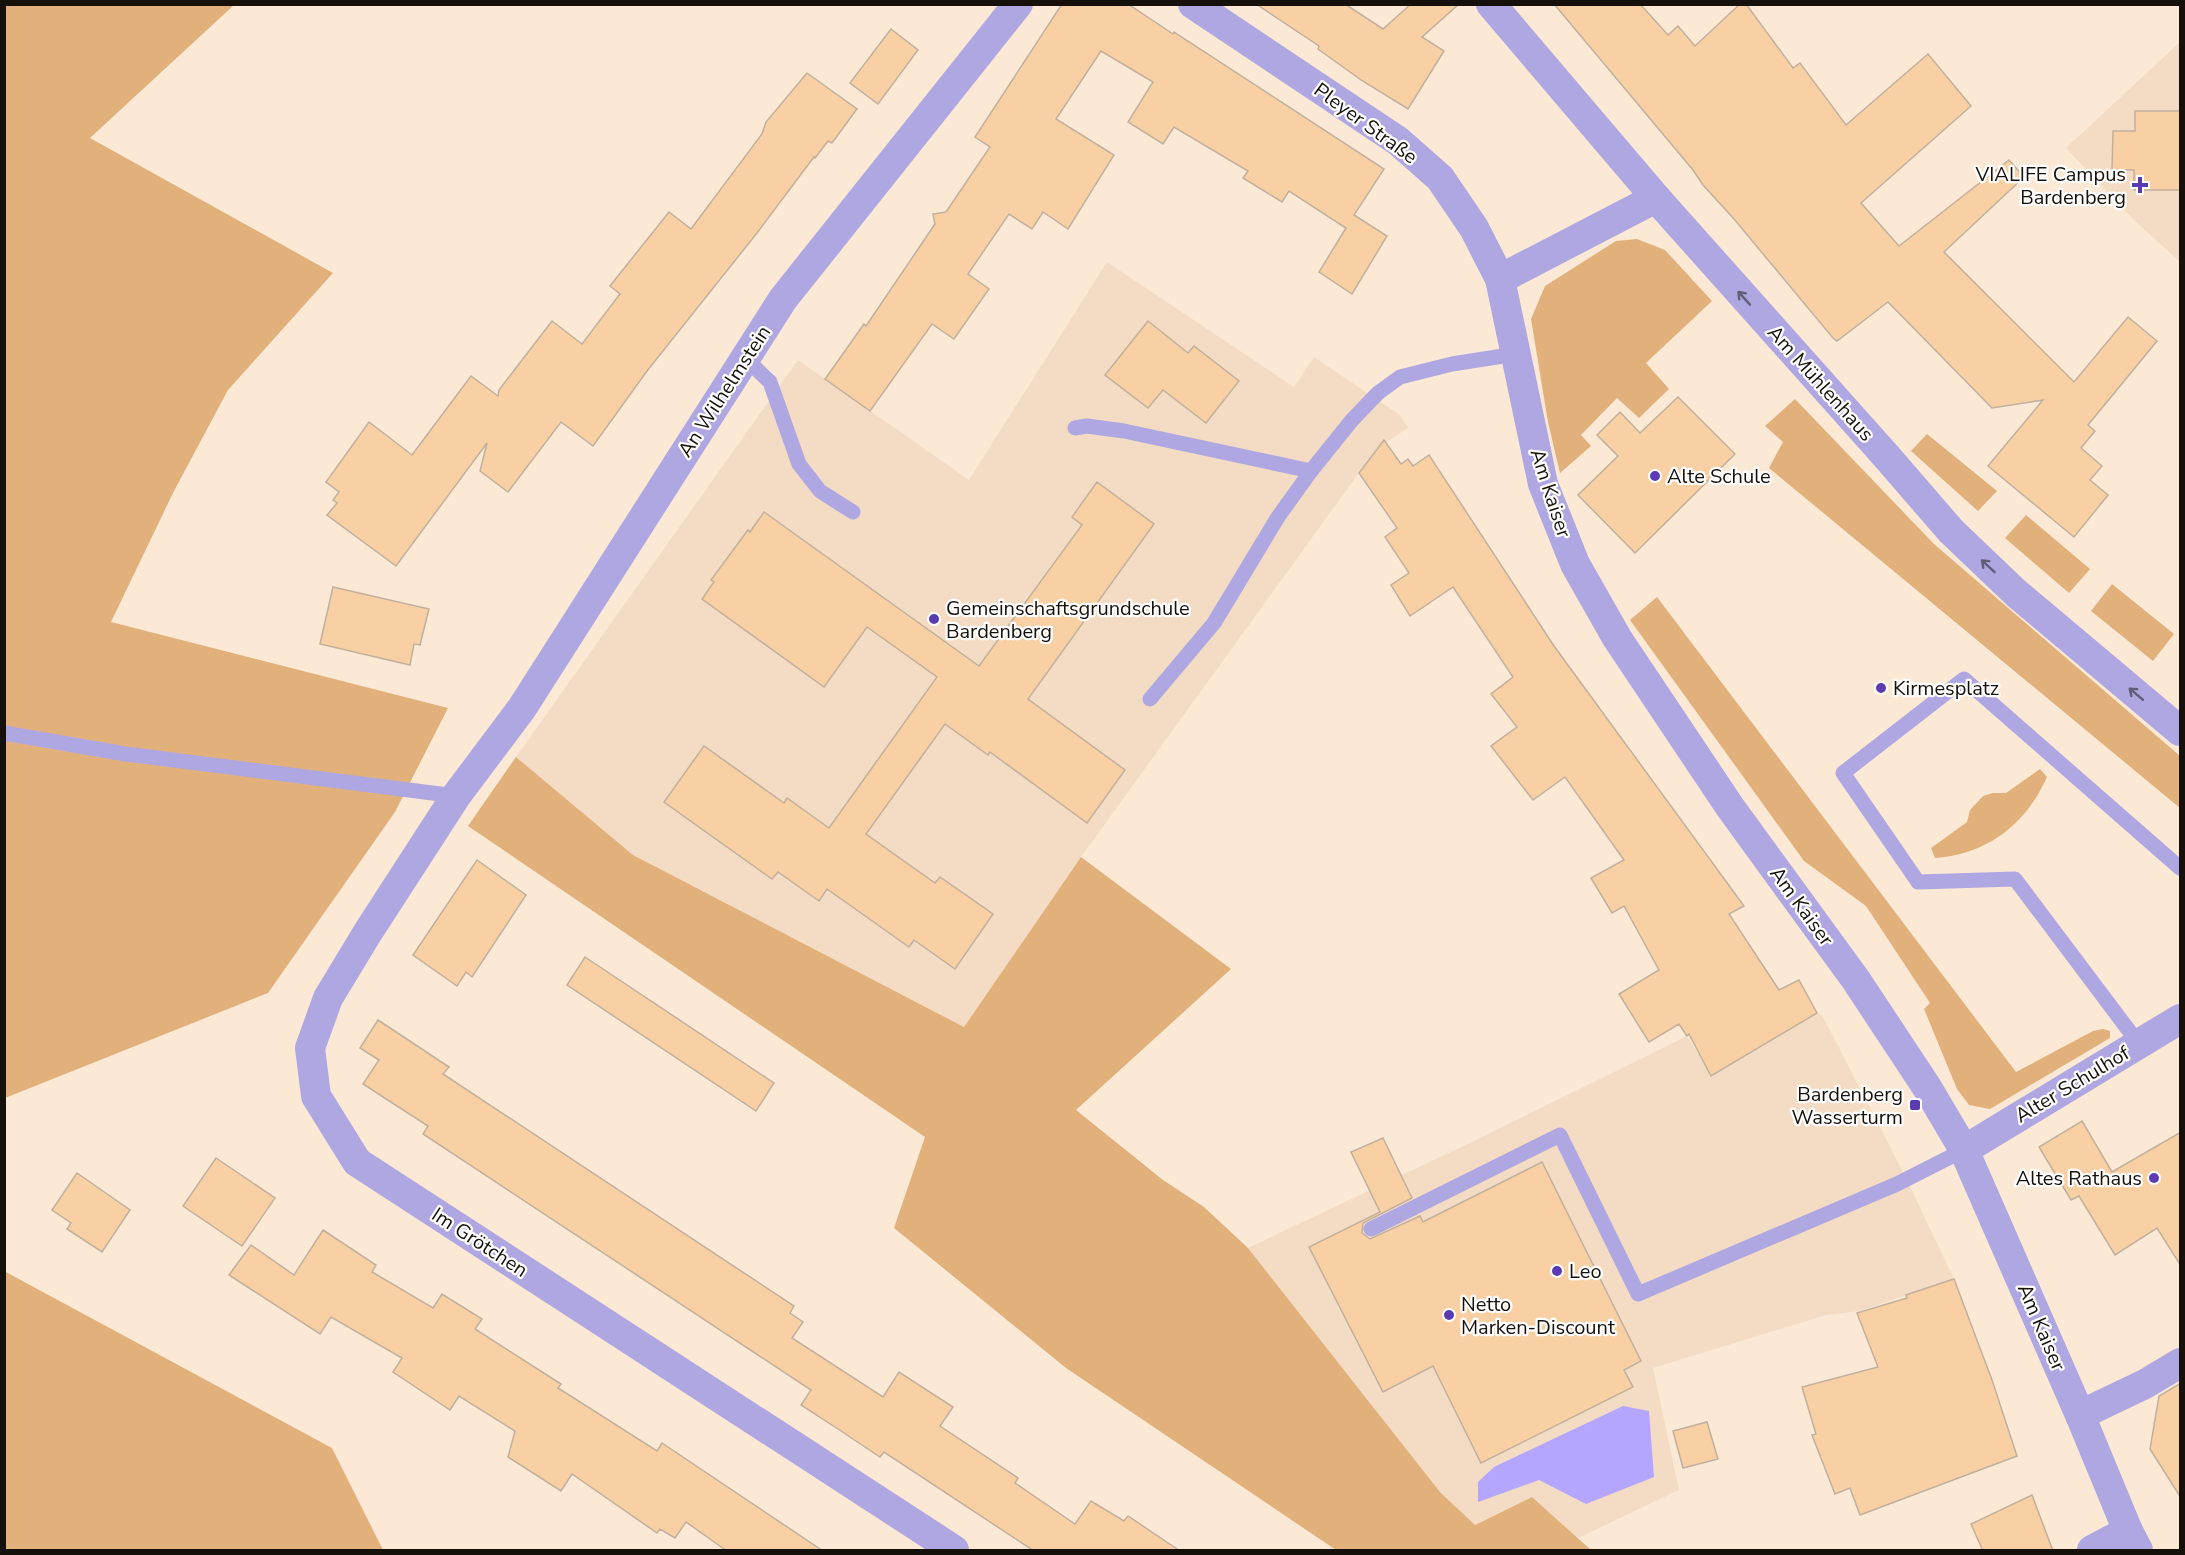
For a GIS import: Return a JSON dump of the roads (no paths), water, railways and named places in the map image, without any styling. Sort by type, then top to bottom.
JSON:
[{"type":"street","name":"An Wilhelmstein","points":[[456,796],[522,708],[783,299],[1017,4]]},
{"type":"street","name":"Pleyer Straße","points":[[1193,4],[1398,141],[1440,178],[1474,228],[1500,279]]},
{"type":"street","name":"Am Mühlenhaus","points":[[1491,4],[1656,198],[1951,531],[2016,592],[2181,731]]},
{"type":"street","points":[[1500,279],[1656,198]]},
{"type":"street","name":"Am Kaiser","points":[[1500,279],[1543,484],[1575,564],[1617,638],[1730,807],[1856,980],[1928,1089],[1964,1150],[2133,1541]]},
{"type":"street","name":"Im Grötchen","points":[[456,796],[328,998],[310,1048],[316,1096],[357,1162],[954,1551]]},
{"type":"street","name":"Alter Schulhof","points":[[1964,1150],[2181,1019]]},
{"type":"street","points":[[2080,1415],[2145,1384],[2181,1363]]},
{"type":"street","points":[[2092,1551],[2133,1541]]},
{"type":"lane","points":[[1150,699],[1214,623],[1278,517],[1311,471],[1352,420],[1378,393],[1400,377],[1452,364],[1516,354]]},
{"type":"lane","points":[[745,358],[770,382],[799,464],[820,491],[854,512]]},
{"type":"lane","points":[[1075,428],[1087,426],[1124,431],[1311,471]]},
{"type":"lane","points":[[2139,1044],[2014,879],[1918,882],[1843,773],[1964,679],[2181,868]]},
{"type":"lane","points":[[4,733],[126,754],[456,796]]},
{"type":"lane","points":[[1371,1229],[1560,1135],[1638,1294],[1898,1184],[1964,1150]]},
{"type":"place","name":"VIALIFE Campus Bardenberg","points":[[2140,185]]},
{"type":"place","name":"Alte Schule","points":[[1655,476]]},
{"type":"place","name":"Gemeinschaftsgrundschule Bardenberg","points":[[934,619]]},
{"type":"place","name":"Kirmesplatz","points":[[1881,688]]},
{"type":"place","name":"Bardenberg Wasserturm","points":[[1915,1105]]},
{"type":"place","name":"Altes Rathaus","points":[[2154,1178]]},
{"type":"place","name":"Leo","points":[[1557,1271]]},
{"type":"place","name":"Netto Marken-Discount","points":[[1449,1315]]}]
